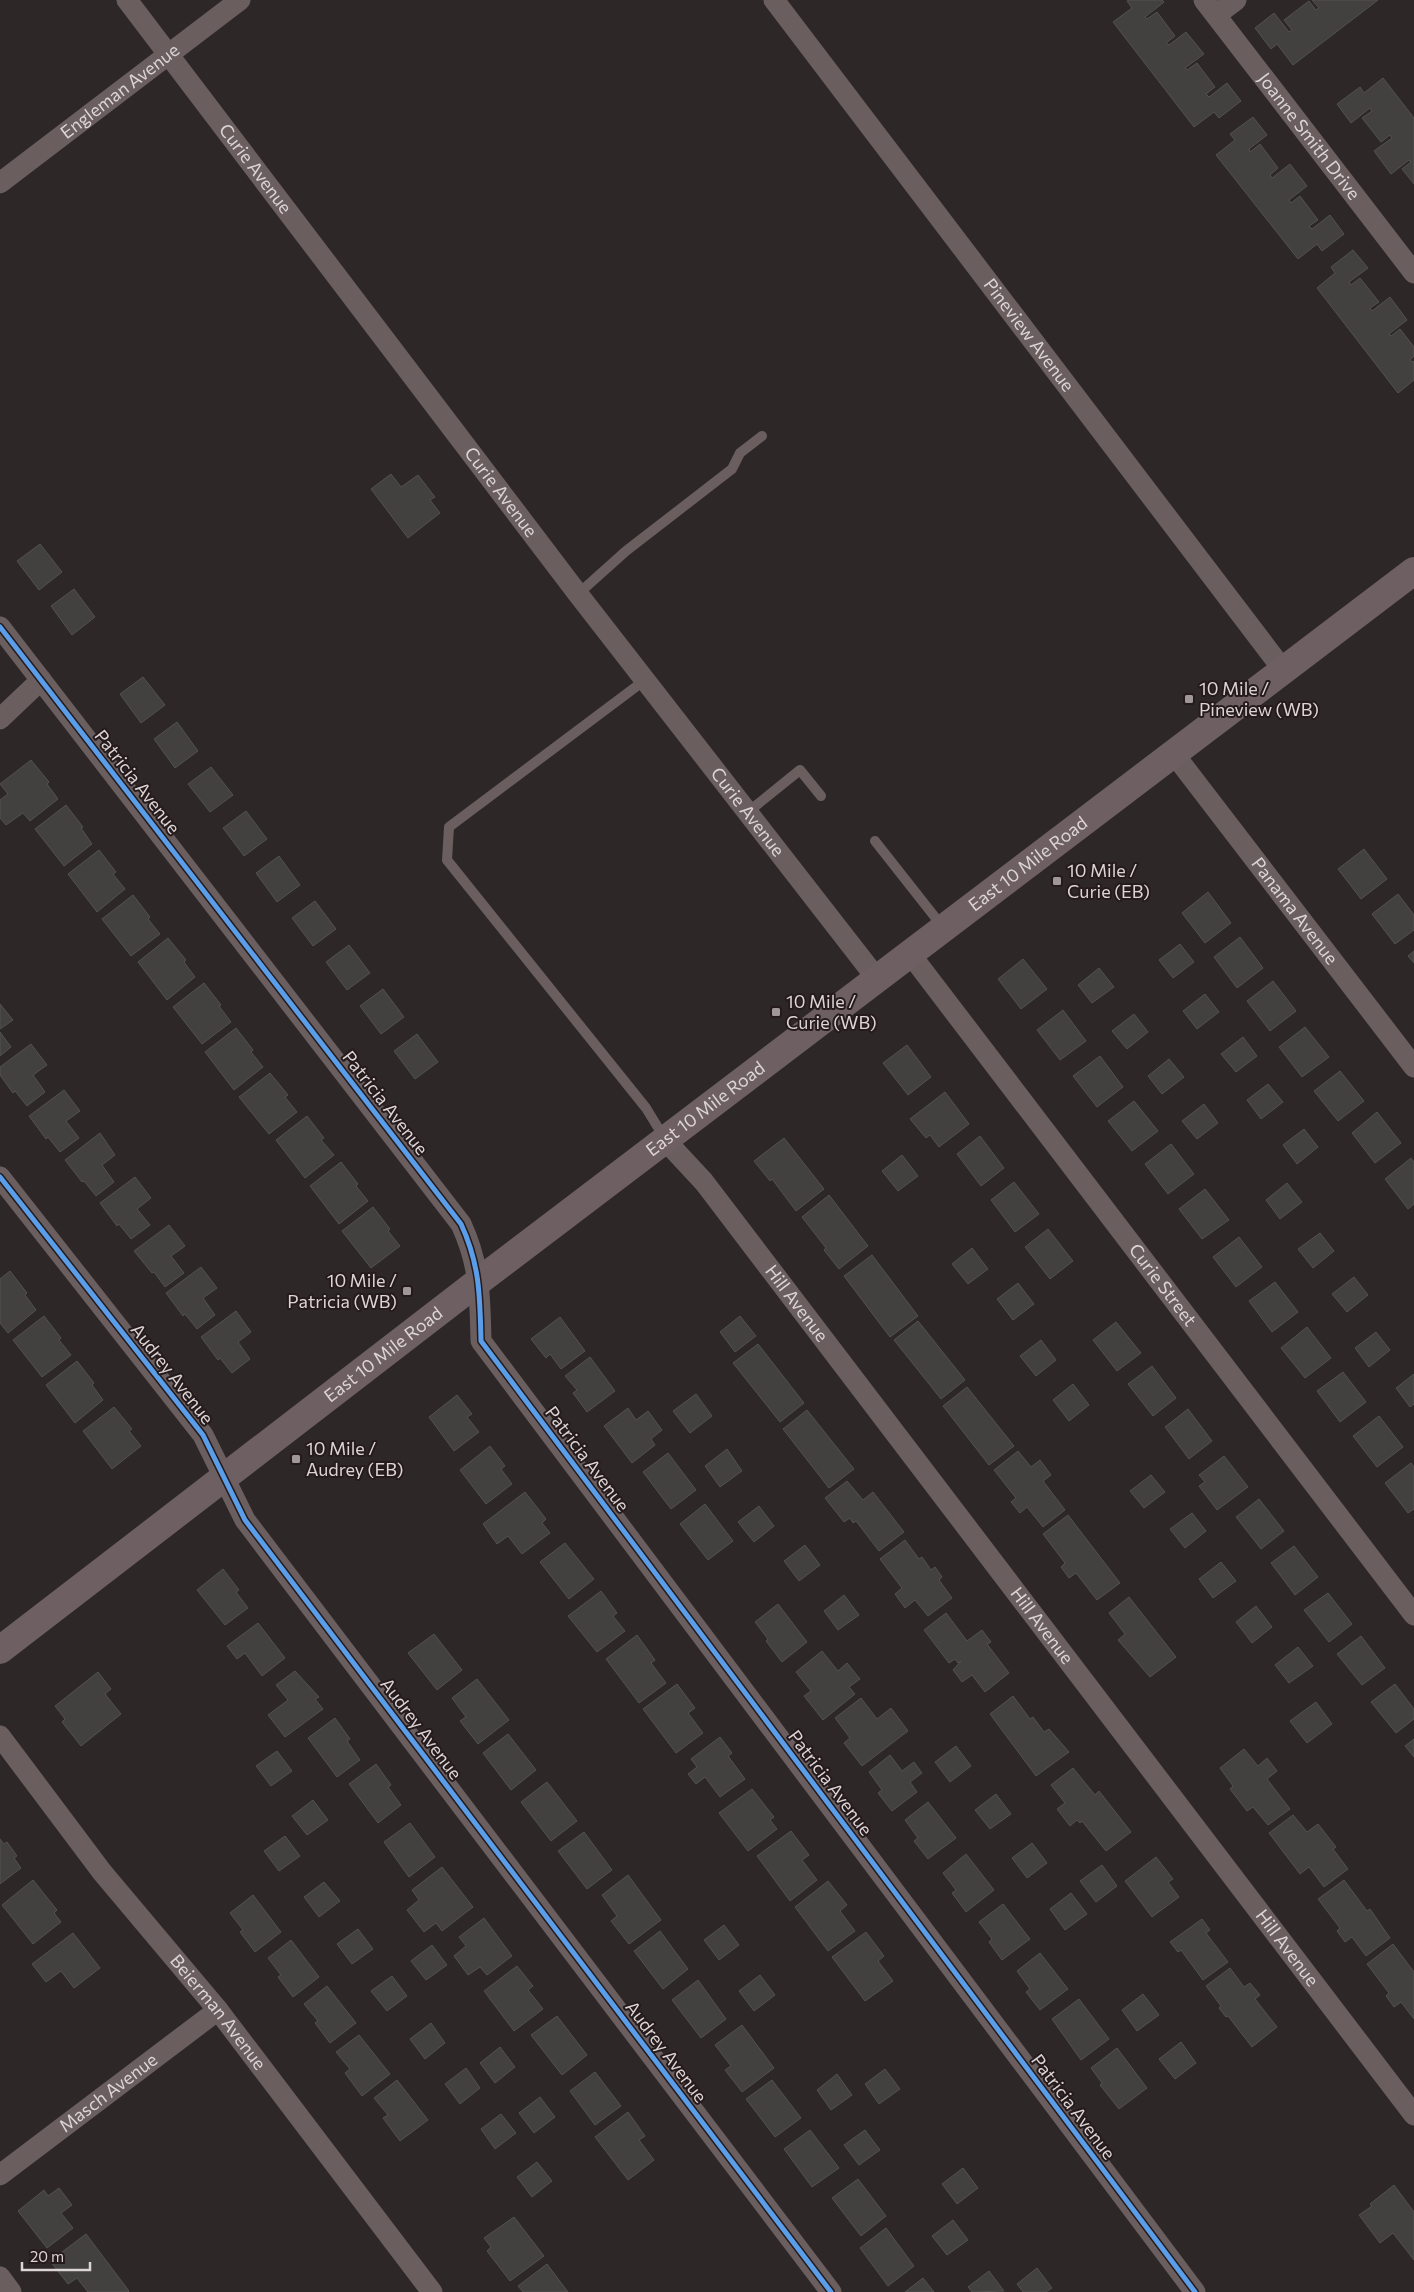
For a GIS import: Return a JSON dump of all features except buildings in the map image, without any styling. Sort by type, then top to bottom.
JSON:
[{"type":"main road","name":"East 10 Mile Road","points":[[0,1650],[479,1281],[911,955],[1414,571]]},
{"type":"street","name":"Curie Avenue","points":[[127,0],[578,594],[878,980]]},
{"type":"street","name":"Engleman Avenue","points":[[0,183],[240,0]]},
{"type":"street","name":"Pineview Avenue","points":[[774,0],[1284,671]]},
{"type":"street","points":[[1210,8],[1236,0]]},
{"type":"street","name":"Joanne Smith Drive","points":[[1210,8],[1414,273]]},
{"type":"street","name":"Patricia Avenue","points":[[0,627],[461,1224],[472,1247],[479,1281],[481,1341],[1194,2292]]},
{"type":"street","points":[[0,719],[41,680]]},
{"type":"street","name":"Panama Avenue","points":[[1174,754],[1414,1067]]},
{"type":"street","name":"Curie Street","points":[[911,955],[1414,1615]]},
{"type":"street","name":"Hill Avenue","points":[[665,1140],[710,1190],[1414,2115]]},
{"type":"street","name":"Audrey Avenue","points":[[0,1177],[203,1436],[245,1520],[832,2292]]},
{"type":"street","name":"Beierman Avenue","points":[[0,1736],[102,1872],[218,2010],[432,2292]]},
{"type":"street","name":"Masch Avenue","points":[[0,2175],[218,2010]]},
{"type":"street","points":[[0,2277],[11,2292]]},
{"type":"lane","points":[[578,594],[626,551],[732,469],[740,453],[762,436]]},
{"type":"lane","points":[[645,680],[448,827],[447,860],[646,1108],[665,1140]]},
{"type":"lane","points":[[748,812],[800,770],[821,796]]},
{"type":"lane","points":[[875,841],[945,929]]},
{"type":"cycle path","points":[[0,627],[461,1224],[472,1253],[478,1281],[481,1341],[1195,2292]]},
{"type":"cycle path","points":[[0,1177],[203,1435],[245,1520],[831,2292]]},
{"type":"place","name":"10 Mile / Pineview (WB)","points":[[1189,699]]},
{"type":"place","name":"10 Mile / Curie (EB)","points":[[1057,881]]},
{"type":"place","name":"10 Mile / Curie (WB)","points":[[776,1012]]},
{"type":"place","name":"10 Mile / Patricia (WB)","points":[[407,1291]]},
{"type":"place","name":"10 Mile / Audrey (EB)","points":[[296,1459]]}]
